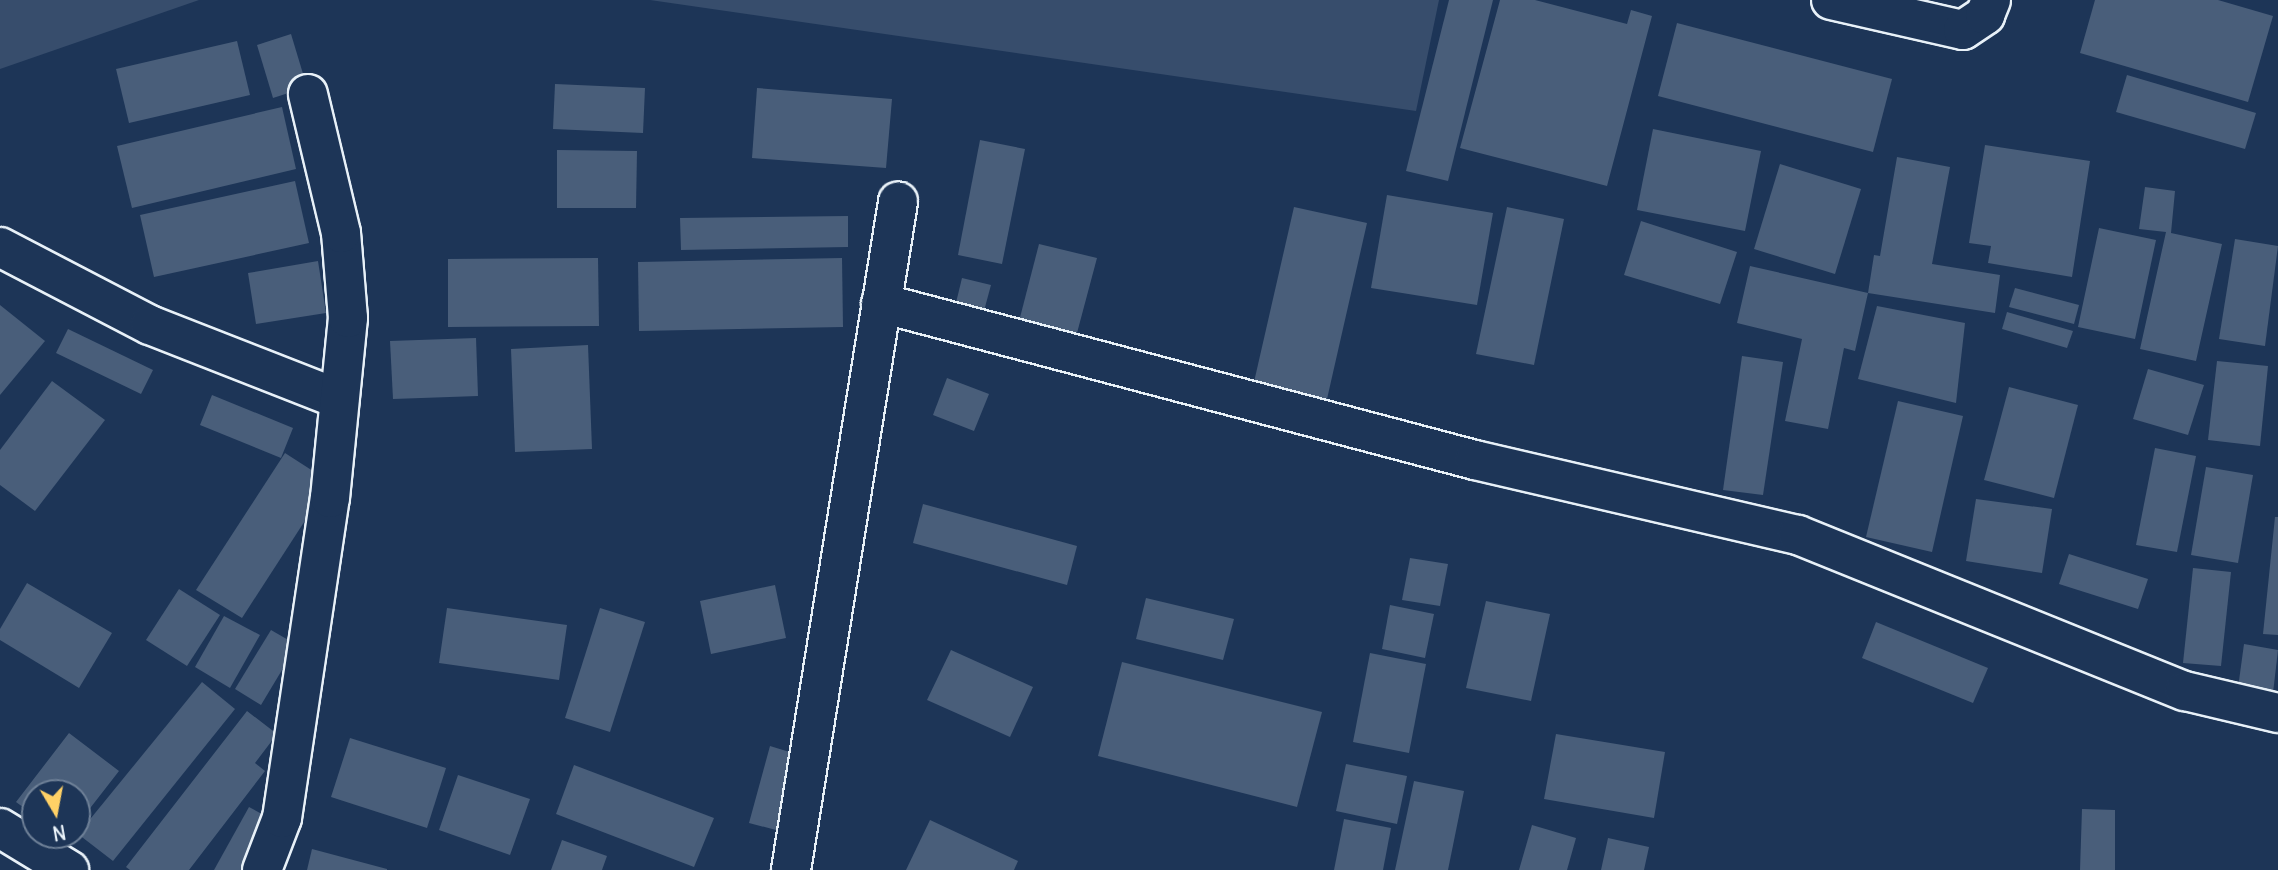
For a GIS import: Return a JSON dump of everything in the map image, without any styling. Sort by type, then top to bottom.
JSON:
[{"type":"street","points":[[1832,0],[1963,30],[1985,15],[1991,0]]},
{"type":"street","points":[[262,870],[282,818],[330,498],[348,318],[341,233],[308,94]]},
{"type":"street","points":[[791,870],[898,202]]},
{"type":"street","points":[[0,247],[150,325],[339,399]]},
{"type":"street","points":[[881,303],[1475,460],[1798,536],[2185,691],[2278,713]]},
{"type":"street","points":[[0,828],[69,870]]},
{"type":"shaded area","points":[[0,0],[199,0],[0,69]]},
{"type":"shaded area","points":[[650,0],[1439,0],[1416,111]]},
{"type":"building","points":[[1449,0],[1493,0],[1448,181],[1406,171]]},
{"type":"building","points":[[1500,0],[1535,0],[1627,24],[1631,10],[1652,16],[1607,186],[1460,148]]},
{"type":"building","points":[[2095,0],[2218,0],[2273,16],[2248,102],[2080,53]]},
{"type":"building","points":[[1677,23],[1892,79],[1873,152],[1658,96]]},
{"type":"building","points":[[291,34],[307,87],[273,98],[257,45]]},
{"type":"building","points":[[237,41],[250,95],[129,123],[116,69]]},
{"type":"building","points":[[2127,75],[2256,113],[2245,149],[2116,112]]},
{"type":"building","points":[[555,84],[645,88],[643,133],[553,129]]},
{"type":"building","points":[[757,88],[892,99],[886,168],[752,158]]},
{"type":"building","points":[[282,107],[296,169],[132,208],[117,146]]},
{"type":"building","points":[[1653,129],[1761,151],[1745,231],[1637,210]]},
{"type":"building","points":[[980,140],[1025,149],[1002,264],[958,255]]},
{"type":"building","points":[[1985,145],[2090,161],[2072,277],[1988,263],[1991,246],[1969,243]]},
{"type":"building","points":[[557,150],[637,151],[636,208],[557,208]]},
{"type":"building","points":[[1897,157],[1950,167],[1932,264],[2000,275],[1995,313],[1868,293],[1874,255],[1880,256]]},
{"type":"building","points":[[1780,164],[1861,189],[1835,274],[1754,249]]},
{"type":"building","points":[[295,181],[309,243],[154,277],[140,215]]},
{"type":"building","points":[[2145,187],[2175,191],[2171,233],[2222,244],[2196,361],[2140,349],[2166,232],[2139,229]]},
{"type":"building","points":[[1387,195],[1493,213],[1477,305],[1371,288]]},
{"type":"building","points":[[1294,207],[1367,223],[1327,399],[1254,382]]},
{"type":"building","points":[[1507,207],[1564,219],[1534,365],[1476,354]]},
{"type":"building","points":[[848,216],[848,247],[681,250],[680,218]]},
{"type":"building","points":[[1641,221],[1737,252],[1720,304],[1624,275]]},
{"type":"building","points":[[2099,228],[2156,240],[2135,339],[2078,327]]},
{"type":"building","points":[[2235,239],[2278,246],[2265,346],[2219,339]]},
{"type":"building","points":[[1039,244],[1097,258],[1073,348],[1016,333]]},
{"type":"building","points":[[598,258],[599,326],[448,327],[448,259]]},
{"type":"building","points":[[842,258],[843,327],[639,331],[638,262]]},
{"type":"building","points":[[318,261],[326,313],[256,324],[248,273]]},
{"type":"building","points":[[1750,266],[1868,293],[1855,351],[1844,348],[1828,429],[1785,421],[1802,339],[1737,323]]},
{"type":"building","points":[[962,278],[991,285],[981,322],[953,315]]},
{"type":"building","points":[[2015,288],[2079,305],[2074,324],[2009,307]]},
{"type":"building","points":[[0,305],[45,341],[0,395]]},
{"type":"building","points":[[1877,306],[1965,323],[1956,403],[1858,379]]},
{"type":"building","points":[[2007,312],[2073,331],[2067,348],[2002,329]]},
{"type":"building","points":[[68,329],[153,370],[141,394],[56,353]]},
{"type":"building","points":[[476,338],[478,396],[393,399],[390,341]]},
{"type":"building","points":[[588,345],[592,449],[515,452],[511,349]]},
{"type":"building","points":[[1742,356],[1783,362],[1763,495],[1723,490]]},
{"type":"building","points":[[2217,361],[2268,366],[2260,446],[2208,440]]},
{"type":"building","points":[[2148,369],[2204,385],[2188,435],[2133,419]]},
{"type":"building","points":[[947,378],[989,394],[974,431],[933,415]]},
{"type":"building","points":[[52,381],[105,420],[35,511],[0,485],[0,450]]},
{"type":"building","points":[[2009,387],[2078,405],[2054,498],[1984,480]]},
{"type":"building","points":[[212,395],[293,428],[281,458],[200,425]]},
{"type":"building","points":[[1898,401],[1963,416],[1932,552],[1866,537]]},
{"type":"building","points":[[2155,448],[2196,456],[2177,552],[2136,545]]},
{"type":"building","points":[[285,453],[330,482],[242,618],[196,590]]},
{"type":"building","points":[[2206,467],[2253,475],[2238,563],[2191,555]]},
{"type":"building","points":[[1976,499],[2052,509],[2042,573],[1966,561]]},
{"type":"building","points":[[923,504],[1077,546],[1067,585],[913,543]]},
{"type":"building","points":[[2275,517],[2278,517],[2278,635],[2263,634]]},
{"type":"building","points":[[2069,554],[2148,579],[2138,609],[2059,584]]},
{"type":"building","points":[[1410,558],[1448,564],[1440,606],[1402,600]]},
{"type":"building","points":[[2193,568],[2231,572],[2221,666],[2183,663]]},
{"type":"building","points":[[27,583],[112,633],[79,688],[0,640],[0,629]]},
{"type":"building","points":[[775,585],[786,638],[711,654],[700,601]]},
{"type":"building","points":[[179,589],[220,615],[187,666],[146,640]]},
{"type":"building","points":[[1146,598],[1234,619],[1223,660],[1136,639]]},
{"type":"building","points":[[1486,601],[1550,614],[1531,701],[1466,688]]},
{"type":"building","points":[[1390,605],[1434,614],[1425,658],[1382,649]]},
{"type":"building","points":[[447,608],[567,625],[559,680],[439,663]]},
{"type":"building","points":[[600,608],[645,622],[610,732],[565,718]]},
{"type":"building","points":[[224,616],[260,635],[230,688],[195,667]]},
{"type":"building","points":[[1876,622],[1988,668],[1973,703],[1862,658]]},
{"type":"building","points":[[271,630],[297,645],[261,705],[235,689]]},
{"type":"building","points":[[2244,644],[2278,650],[2273,693],[2238,688]]},
{"type":"building","points":[[951,650],[1033,687],[1010,737],[927,700]]},
{"type":"building","points":[[1370,653],[1426,664],[1409,753],[1353,742]]},
{"type":"building","points":[[1122,662],[1322,712],[1297,807],[1098,756]]},
{"type":"building","points":[[202,682],[235,709],[113,861],[91,844],[91,818]]},
{"type":"building","points":[[247,711],[277,734],[255,763],[265,771],[189,870],[130,870],[126,867]]},
{"type":"building","points":[[69,733],[119,771],[91,807],[91,779],[34,779]]},
{"type":"building","points":[[1556,734],[1665,752],[1654,818],[1544,799]]},
{"type":"building","points":[[350,738],[446,768],[427,828],[331,797]]},
{"type":"building","points":[[770,746],[796,754],[776,830],[749,823]]},
{"type":"building","points":[[1346,764],[1407,776],[1397,824],[1336,811]]},
{"type":"building","points":[[574,765],[714,818],[694,867],[556,814]]},
{"type":"building","points":[[458,775],[530,799],[510,855],[439,830]]},
{"type":"building","points":[[1414,781],[1464,791],[1448,870],[1395,870]]},
{"type":"building","points":[[249,807],[271,819],[242,870],[214,870]]},
{"type":"building","points":[[2082,809],[2115,810],[2115,870],[2080,870]]},
{"type":"building","points":[[1344,819],[1391,828],[1383,870],[1334,870]]},
{"type":"building","points":[[930,820],[1018,861],[1014,870],[906,870]]},
{"type":"building","points":[[1532,825],[1576,838],[1567,870],[1519,870]]},
{"type":"building","points":[[1608,838],[1649,847],[1644,870],[1601,870]]},
{"type":"building","points":[[562,840],[607,856],[602,870],[551,870]]},
{"type":"building","points":[[312,849],[387,869],[387,870],[307,870]]}]
